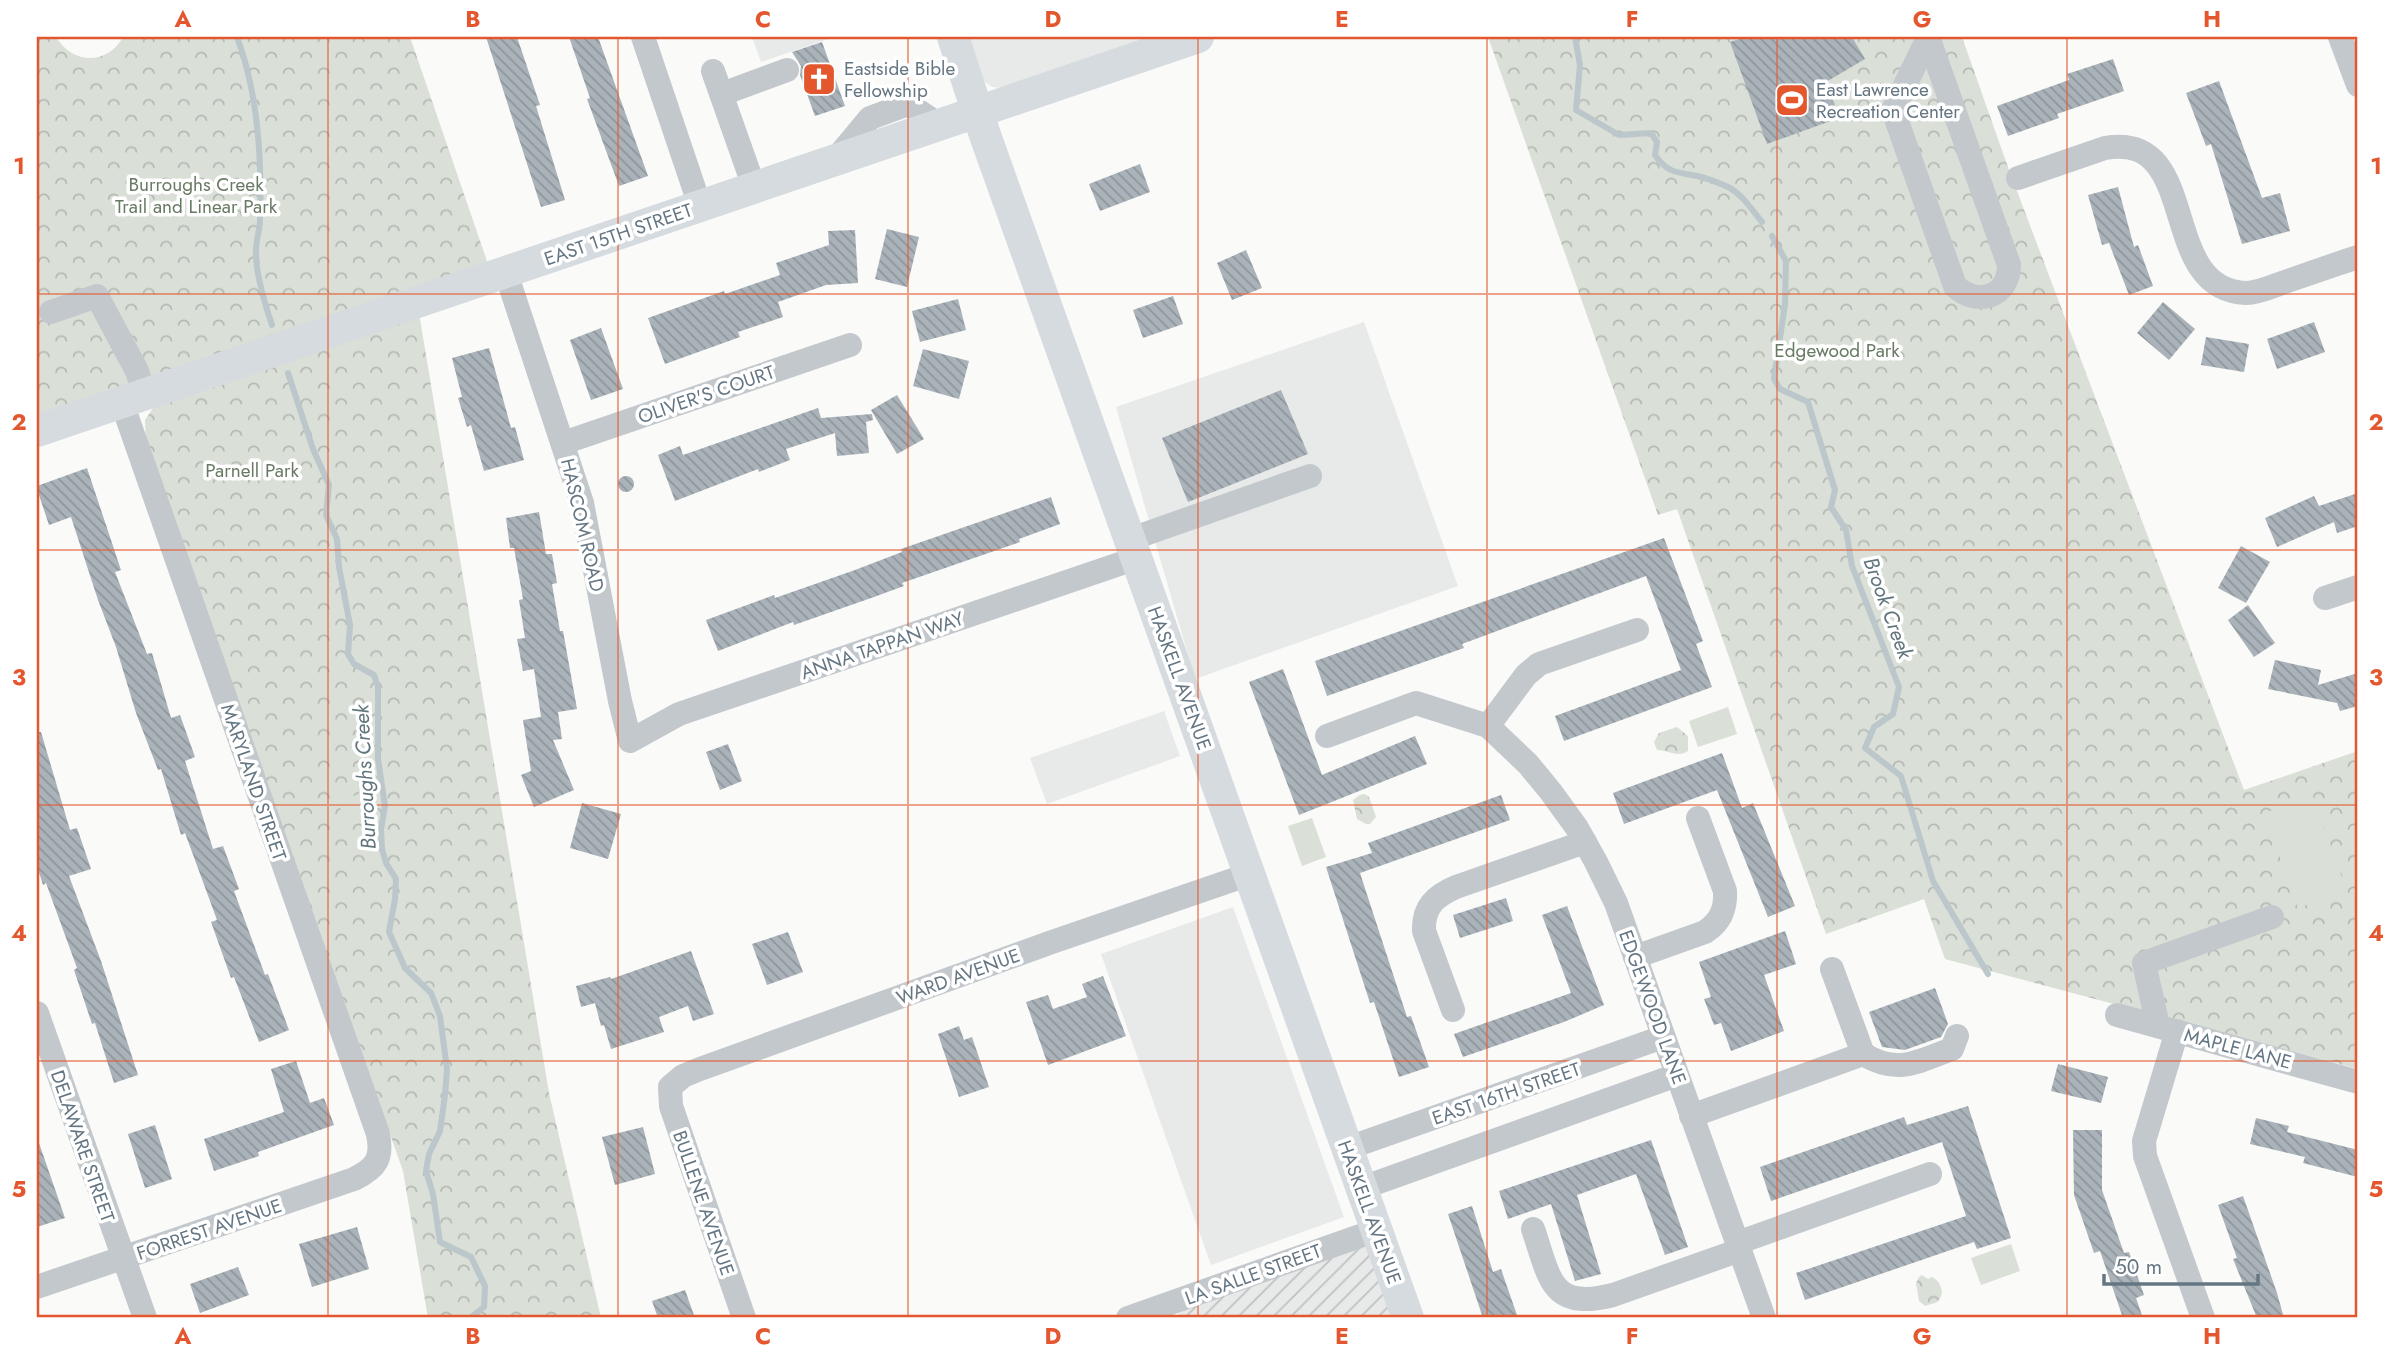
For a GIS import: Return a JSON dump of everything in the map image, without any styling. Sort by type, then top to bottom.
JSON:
[{"type":"main road","name":"HASKELL AVENUE","points":[[953,37],[1408,1318]]},
{"type":"main road","name":"EAST 15TH STREET","points":[[37,431],[1199,37]]},
{"type":"street","points":[[643,37],[701,206]]},
{"type":"street","points":[[1928,37],[2008,265],[2008,276],[2002,288],[1989,296],[1975,298],[1964,294],[1955,286],[1893,110],[1928,37]]},
{"type":"street","points":[[2340,37],[2358,85]]},
{"type":"street","points":[[722,94],[787,70]]},
{"type":"street","points":[[713,71],[754,187]]},
{"type":"street","points":[[2018,178],[2113,147],[2120,146],[2146,154],[2165,176],[2193,256],[2216,284],[2229,290],[2248,293],[2257,291],[2358,257]]},
{"type":"street","name":"HASCOM ROAD","points":[[506,273],[582,503],[630,741]]},
{"type":"street","name":"MARYLAND STREET","points":[[51,312],[97,296],[128,353],[133,399],[378,1134],[381,1149],[376,1162]]},
{"type":"street","name":"OLIVER'S COURT","points":[[563,443],[850,345]]},
{"type":"street","name":"ANNA TAPPAN WAY","points":[[630,741],[679,714],[1134,549],[1310,476]]},
{"type":"street","points":[[2325,598],[2358,587]]},
{"type":"street","points":[[1327,736],[1416,703],[1488,726],[1526,675],[1539,664],[1637,630]]},
{"type":"street","name":"EDGEWOOD LANE","points":[[1488,726],[1528,764],[1551,792],[1585,842],[1616,903],[1764,1318]]},
{"type":"street","points":[[1635,957],[1705,932],[1715,926],[1721,916],[1726,904],[1725,891],[1698,818]]},
{"type":"street","points":[[1453,1010],[1424,932],[1423,919],[1429,905],[1442,893],[1456,887],[1585,842]]},
{"type":"street","name":"WARD AVENUE","points":[[670,1087],[683,1076],[700,1069],[1250,874]]},
{"type":"street","points":[[2203,1318],[2145,1156],[2144,1141],[2168,1029],[2144,963],[2272,917]]},
{"type":"street","points":[[1832,969],[1863,1054],[1878,1063],[1895,1067],[1918,1062],[1952,1049],[1957,1035]]},
{"type":"street","name":"DELAWARE STREET","points":[[37,1013],[145,1318]]},
{"type":"street","name":"MAPLE LANE","points":[[2117,1015],[2358,1082]]},
{"type":"street","name":"EAST 16TH STREET","points":[[1348,1148],[1663,1037]]},
{"type":"street","points":[[1691,1116],[1863,1054]]},
{"type":"street","name":"EAST 16TH STREET","points":[[1362,1188],[1677,1075]]},
{"type":"street","name":"BULLENE AVENUE","points":[[670,1087],[671,1106],[744,1318]]},
{"type":"street","name":"FORREST AVENUE","points":[[37,1287],[354,1179],[369,1171],[376,1162]]},
{"type":"street","points":[[1533,1229],[1552,1281],[1561,1293],[1575,1300],[1595,1300],[1930,1174]]},
{"type":"street","name":"LA SALLE STREET","points":[[1128,1318],[1377,1230]]},
{"type":"shaded area","points":[[752,37],[834,37],[761,62]]},
{"type":"shaded area","points":[[966,37],[1156,37],[1005,88],[992,87],[982,80]]},
{"type":"shaded area","points":[[1364,322],[1458,586],[1195,679],[1116,407]]},
{"type":"shaded area","points":[[1164,711],[1180,756],[1047,804],[1030,758]]},
{"type":"shaded area","points":[[1233,907],[1344,1217],[1211,1265],[1101,954]]},
{"type":"shaded area","points":[[1377,1230],[1408,1318],[1180,1318],[1175,1302]]},
{"type":"green space","name":"Burroughs Creek Trail and Linear Park","points":[[37,37],[56,37],[71,52],[90,58],[108,53],[123,37],[410,37],[488,264],[415,289],[549,1093],[601,1318],[428,1318],[403,1171],[146,442],[145,420],[153,408],[37,417]]},
{"type":"green space","name":"Edgewood Park","points":[[1488,37],[1962,37],[2009,170],[2244,790],[2358,751],[2358,1069],[1945,959],[1924,899],[1826,934],[1677,509],[1658,515]]},
{"type":"green space","points":[[1728,707],[1737,734],[1698,747],[1689,721]]},
{"type":"green space","points":[[1677,727],[1688,736],[1688,751],[1677,754],[1657,750],[1654,742],[1659,733]]},
{"type":"green space","points":[[1365,794],[1369,797],[1376,817],[1370,824],[1357,819],[1353,800]]},
{"type":"green space","points":[[356,795],[364,821],[346,827],[338,800]]},
{"type":"green space","points":[[2313,796],[2347,891],[2298,908],[2264,813]]},
{"type":"green space","points":[[1312,818],[1326,857],[1302,866],[1288,826]]},
{"type":"green space","points":[[2011,1244],[2020,1271],[1981,1285],[1971,1258]]},
{"type":"green space","points":[[1922,1275],[1935,1279],[1942,1292],[1937,1302],[1925,1306],[1919,1301],[1916,1283]]},
{"type":"building","points":[[486,37],[517,37],[540,105],[536,106],[565,200],[541,207]]},
{"type":"building","points":[[569,37],[598,37],[648,176],[619,186],[587,99],[590,98]]},
{"type":"building","name":"East Lawrence Recreation Center","points":[[1746,37],[1852,37],[1865,59],[1826,82],[1839,118],[1767,144],[1730,42]]},
{"type":"building","name":"Eastside Bible Fellowship","points":[[822,42],[845,106],[815,116],[800,75],[801,66],[792,52]]},
{"type":"building","points":[[2113,59],[2124,91],[2057,114],[2059,118],[2008,136],[1997,106],[2069,80],[2067,74]]},
{"type":"building","points":[[2219,81],[2262,198],[2280,193],[2290,231],[2242,244],[2211,144],[2206,146],[2186,93]]},
{"type":"building","points":[[1140,164],[1150,192],[1100,211],[1089,184]]},
{"type":"building","points":[[2118,187],[2134,247],[2138,245],[2153,286],[2129,295],[2109,243],[2102,245],[2088,195]]},
{"type":"building","points":[[887,229],[919,237],[907,287],[875,279]]},
{"type":"building","points":[[855,230],[858,283],[826,285],[778,302],[783,317],[738,332],[740,337],[665,364],[648,318],[724,291],[725,294],[780,275],[776,263],[829,245],[828,231]]},
{"type":"building","points":[[1246,250],[1262,288],[1232,300],[1217,263]]},
{"type":"building","points":[[1173,296],[1183,324],[1143,338],[1133,310]]},
{"type":"building","points":[[958,299],[966,330],[920,342],[912,311]]},
{"type":"building","points":[[2163,302],[2195,329],[2169,360],[2137,333]]},
{"type":"building","points":[[2314,322],[2325,352],[2277,369],[2267,339]]},
{"type":"building","points":[[601,328],[623,389],[591,400],[570,340]]},
{"type":"building","points":[[2206,337],[2249,344],[2244,372],[2201,365]]},
{"type":"building","points":[[489,348],[511,428],[515,427],[524,460],[484,471],[471,425],[467,427],[458,398],[462,397],[452,358]]},
{"type":"building","points":[[923,349],[969,361],[959,399],[913,386]]},
{"type":"building","points":[[1281,390],[1308,454],[1188,502],[1162,438]]},
{"type":"building","points":[[897,395],[924,439],[897,454],[871,410]]},
{"type":"building","points":[[818,408],[821,418],[872,414],[873,420],[866,422],[869,453],[837,456],[835,433],[786,449],[790,460],[759,472],[758,469],[675,501],[658,455],[680,446],[683,455]]},
{"type":"building","points":[[87,468],[121,570],[115,572],[147,654],[152,653],[171,718],[180,715],[195,757],[185,761],[213,849],[223,846],[239,889],[234,891],[289,1030],[259,1042],[234,977],[231,978],[211,922],[217,920],[185,833],[181,835],[161,769],[158,770],[136,713],[71,517],[49,525],[37,489],[37,486]]},
{"type":"building","points":[[623,476],[629,476],[634,484],[632,490],[623,492],[618,487],[618,481]]},
{"type":"building","points":[[2358,493],[2358,526],[2337,533],[2334,522],[2277,547],[2265,518],[2314,496],[2319,506]]},
{"type":"building","points":[[1051,497],[1060,524],[1019,539],[1020,542],[902,583],[904,586],[794,625],[793,622],[718,651],[706,620],[855,570],[902,552],[901,549]]},
{"type":"building","points":[[539,512],[546,554],[552,554],[557,583],[552,584],[577,709],[558,712],[562,739],[553,740],[574,790],[534,807],[521,775],[531,771],[523,720],[541,717],[534,669],[523,671],[517,639],[525,638],[519,600],[523,599],[514,548],[510,548],[506,518]]},
{"type":"building","points":[[1664,538],[1703,641],[1696,644],[1712,687],[1564,741],[1555,716],[1681,670],[1646,576],[1462,644],[1464,648],[1327,696],[1315,661]]},
{"type":"building","points":[[2241,546],[2270,562],[2246,603],[2218,588]]},
{"type":"building","points":[[2248,605],[2275,643],[2254,657],[2228,620]]},
{"type":"building","points":[[2275,660],[2321,670],[2318,685],[2358,673],[2358,706],[2340,711],[2337,703],[2268,689]]},
{"type":"building","points":[[1283,669],[1322,775],[1415,736],[1427,764],[1299,815],[1249,682]]},
{"type":"building","points":[[37,732],[41,732],[70,830],[77,828],[91,869],[69,876],[101,961],[138,1075],[114,1083],[95,1023],[92,1024],[74,970],[77,968],[46,883],[43,885],[37,866]]},
{"type":"building","points":[[728,744],[742,781],[720,790],[706,752]]},
{"type":"building","points":[[1722,753],[1742,808],[1753,803],[1795,906],[1768,917],[1717,790],[1624,824],[1613,793]]},
{"type":"building","points":[[1501,795],[1510,820],[1360,873],[1407,1017],[1411,1016],[1429,1067],[1399,1077],[1374,1002],[1370,1003],[1326,867],[1372,853],[1368,843]]},
{"type":"building","points":[[582,803],[621,814],[608,859],[570,848]]},
{"type":"building","points":[[1506,898],[1513,921],[1460,938],[1453,915]]},
{"type":"building","points":[[1567,906],[1604,1005],[1564,1022],[1463,1057],[1454,1034],[1571,993],[1542,915]]},
{"type":"building","points":[[1785,931],[1796,964],[1764,975],[1784,1031],[1731,1051],[1721,1023],[1714,1025],[1704,999],[1711,997],[1699,962]]},
{"type":"building","points":[[788,932],[803,972],[767,985],[752,944]]},
{"type":"building","points":[[691,951],[714,1014],[693,1021],[688,1006],[659,1017],[664,1032],[611,1049],[595,1003],[581,1007],[576,986],[610,977],[611,979]]},
{"type":"building","points":[[1103,976],[1126,1036],[1048,1065],[1026,1002],[1048,995],[1053,1009],[1087,997],[1082,984]]},
{"type":"building","points":[[1935,988],[1948,1024],[1941,1037],[1905,1050],[1882,1047],[1869,1012]]},
{"type":"building","points":[[959,1026],[964,1040],[972,1037],[989,1087],[959,1097],[938,1034]]},
{"type":"building","points":[[296,1061],[310,1103],[324,1098],[334,1125],[258,1152],[259,1156],[214,1171],[204,1139],[284,1112],[271,1069]]},
{"type":"building","points":[[2058,1064],[2108,1077],[2101,1103],[2051,1091]]},
{"type":"building","points":[[1968,1106],[2011,1238],[1977,1249],[1974,1242],[1805,1300],[1796,1273],[1966,1216],[1942,1142],[1771,1201],[1760,1167],[1904,1117],[1907,1125]]},
{"type":"building","points":[[2256,1118],[2289,1126],[2287,1132],[2358,1150],[2358,1177],[2303,1163],[2305,1157],[2250,1144]]},
{"type":"building","points":[[155,1125],[172,1179],[145,1188],[128,1134]]},
{"type":"building","points":[[643,1127],[655,1174],[615,1185],[602,1137]]},
{"type":"building","points":[[2073,1130],[2102,1130],[2102,1190],[2124,1253],[2129,1252],[2144,1295],[2136,1298],[2143,1318],[2123,1318],[2100,1251],[2094,1253],[2074,1195]]},
{"type":"building","points":[[1651,1140],[1688,1247],[1665,1255],[1636,1174],[1577,1195],[1601,1274],[1575,1281],[1551,1204],[1508,1219],[1499,1191]]},
{"type":"building","points":[[39,1143],[65,1218],[37,1227],[37,1144]]},
{"type":"building","points":[[2243,1196],[2284,1318],[2257,1318],[2233,1259],[2237,1258],[2218,1205]]},
{"type":"building","points":[[1472,1206],[1493,1272],[1501,1269],[1518,1318],[1483,1318],[1448,1214]]},
{"type":"building","points":[[357,1227],[369,1269],[312,1287],[299,1244]]},
{"type":"building","points":[[238,1267],[249,1295],[200,1313],[190,1284]]},
{"type":"building","points":[[685,1290],[695,1318],[658,1318],[652,1301]]},
{"type":"waterway","name":"Burroughs Creek","points":[[237,37],[250,81],[257,126],[260,223],[256,260],[272,325]]},
{"type":"waterway","name":"Brook Creek","points":[[1575,37],[1580,65],[1576,110],[1619,135],[1651,133],[1657,142],[1655,155],[1664,166],[1728,187],[1742,198],[1762,222]]},
{"type":"waterway","name":"Brook Creek","points":[[1772,236],[1786,261],[1785,304],[1774,379],[1780,389],[1808,402],[1835,490],[1831,507],[1846,530],[1852,566],[1899,687],[1893,714],[1874,727],[1865,748],[1901,776],[1933,881],[1988,974]]},
{"type":"waterway","name":"Burroughs Creek","points":[[288,373],[313,449],[329,485],[326,515],[337,539],[339,567],[350,625],[348,654],[354,664],[374,675],[378,687],[378,759],[385,806],[381,829],[382,849],[386,863],[396,879],[389,932],[405,968],[431,993],[440,1016],[447,1069],[445,1095],[440,1131],[429,1154],[426,1171],[433,1194],[440,1242],[471,1257],[485,1286],[484,1307],[470,1318]]},
{"type":"place","name":"Eastside Bible Fellowship","points":[[819,79]]},
{"type":"place","name":"East Lawrence Recreation Center","points":[[1792,100]]},
{"type":"park label","name":"Parnell Park","points":[[252,470]]}]
